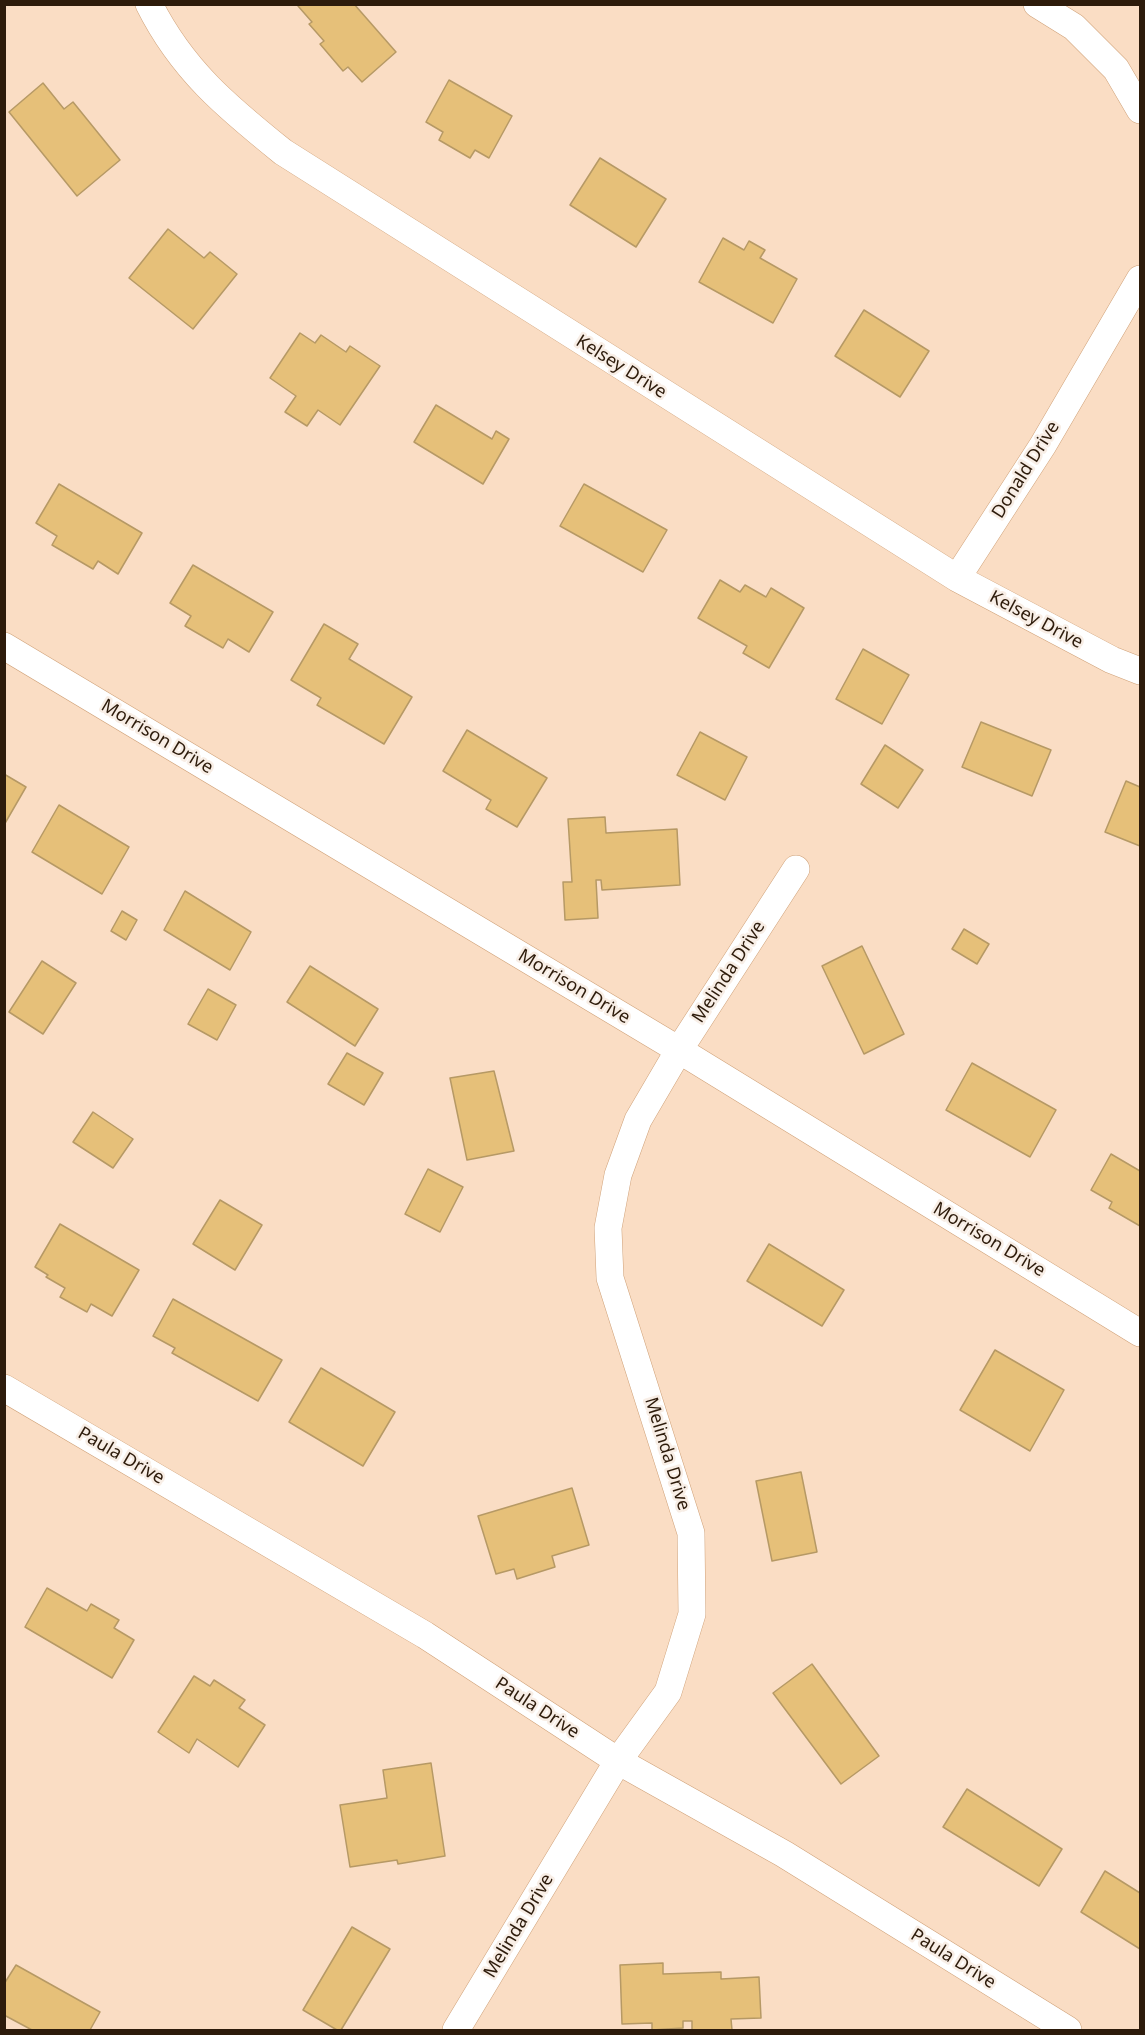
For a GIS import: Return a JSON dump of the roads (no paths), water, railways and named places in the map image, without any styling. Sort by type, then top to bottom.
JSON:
[{"type":"street","name":"Kelsey Drive","points":[[149,4],[163,32],[199,80],[283,152],[957,578],[1112,660],[1140,671]]},
{"type":"street","points":[[1037,4],[1074,27],[1116,69],[1140,110]]},
{"type":"street","name":"Donald Drive","points":[[957,578],[1043,445],[1140,279]]},
{"type":"street","name":"Morrison Drive","points":[[4,646],[679,1050],[1140,1333]]},
{"type":"street","name":"Melinda Drive","points":[[456,2031],[618,1761],[668,1692],[692,1614],[691,1533],[610,1278],[608,1228],[618,1175],[638,1120],[679,1050],[796,869]]},
{"type":"street","name":"Paula Drive","points":[[4,1388],[425,1635],[618,1761],[784,1854],[1068,2031]]}]
